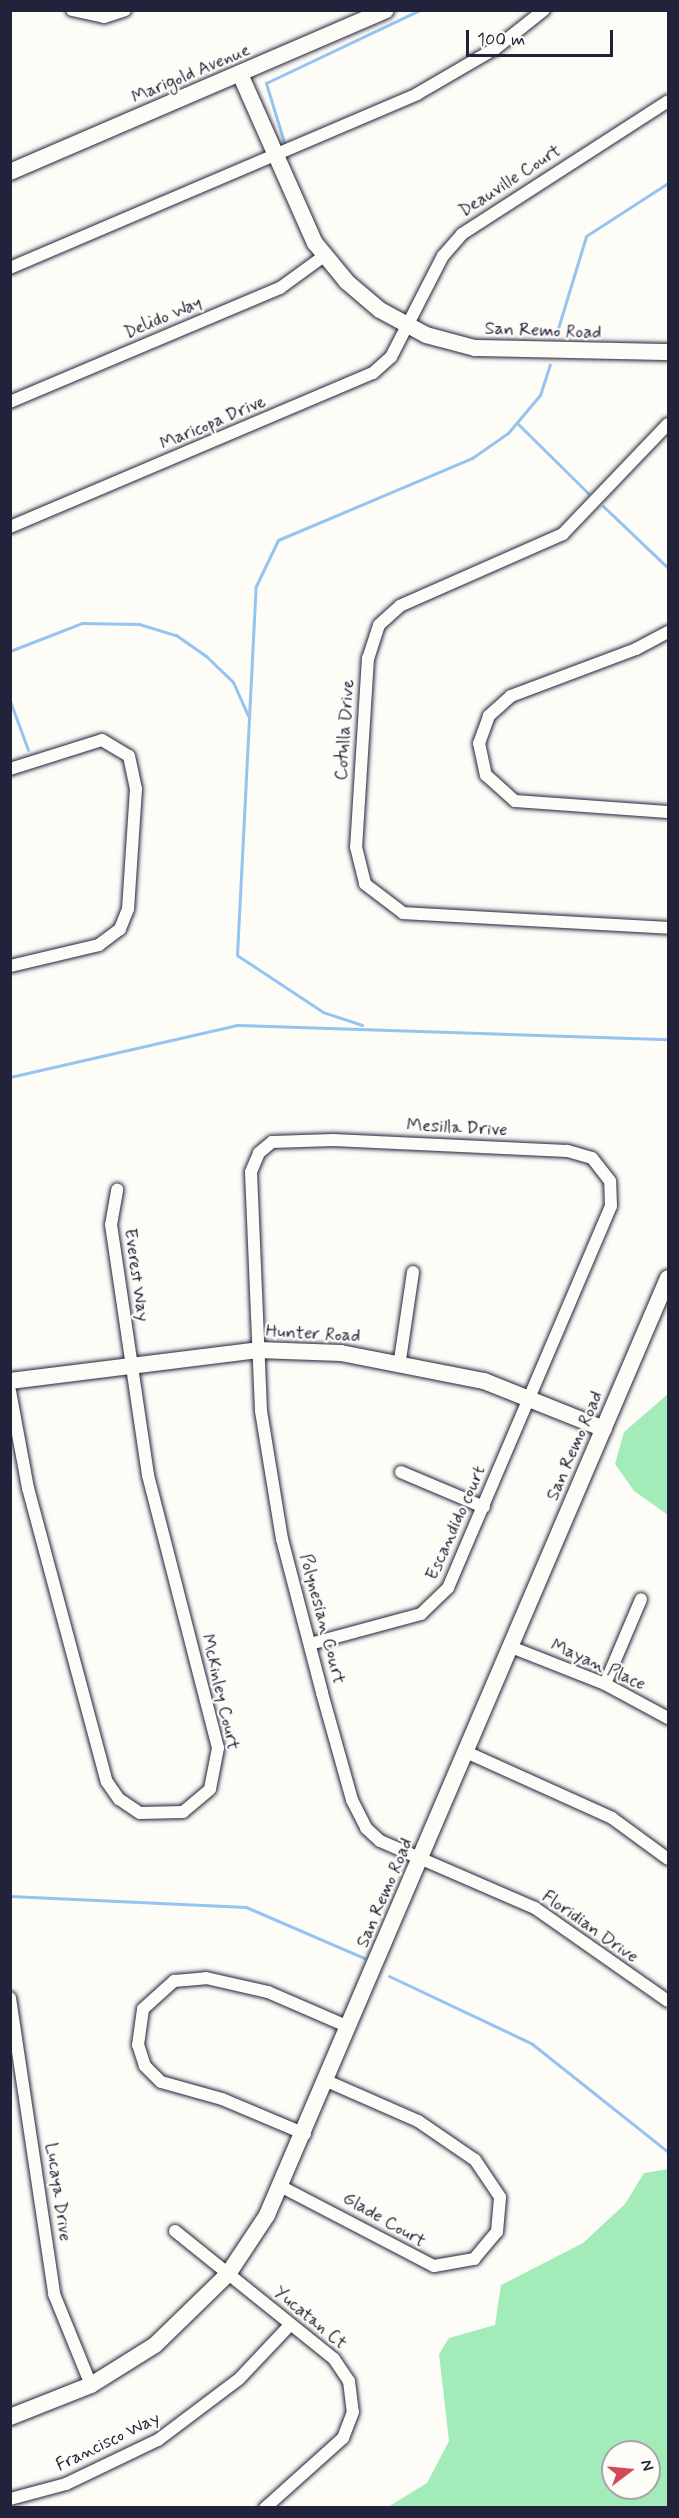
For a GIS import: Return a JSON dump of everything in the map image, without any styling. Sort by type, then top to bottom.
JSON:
[{"type":"street","points":[[72,10],[104,17],[125,10]]},
{"type":"street","name":"Marigold Avenue","points":[[10,172],[386,10]]},
{"type":"street","points":[[10,268],[440,82],[544,10]]},
{"type":"street","name":"San Remo Road","points":[[240,74],[274,155],[324,256],[357,292],[407,326],[475,348],[669,352]]},
{"type":"street","name":"Deauville Court","points":[[407,326],[443,256],[462,234],[669,101]]},
{"type":"street","name":"Delido Way","points":[[10,402],[280,288],[324,256]]},
{"type":"street","name":"Maricopa Drive","points":[[10,527],[366,377],[390,357],[407,326]]},
{"type":"street","name":"Cotulla Drive","points":[[669,424],[563,534],[400,606],[379,625],[368,658],[356,847],[365,884],[403,913],[669,928]]},
{"type":"street","points":[[669,632],[511,696],[489,716],[479,743],[486,775],[515,801],[669,813]]},
{"type":"street","points":[[10,769],[102,740],[129,756],[136,789],[128,909],[120,929],[99,945],[10,966]]},
{"type":"street","name":"Mesilla Drive","points":[[258,1350],[251,1172],[259,1153],[272,1142],[318,1139],[578,1153],[603,1168],[611,1206],[530,1399]]},
{"type":"street","name":"Everest Way","points":[[117,1190],[111,1225],[131,1366]]},
{"type":"street","points":[[400,1360],[413,1272]]},
{"type":"street","name":"San Remo Road","points":[[10,2417],[91,2385],[155,2345],[228,2274],[282,2187],[669,1278]]},
{"type":"street","name":"Hunter Road","points":[[10,1381],[258,1350],[400,1360],[530,1399],[604,1429]]},
{"type":"street","name":"Polynesian Court","points":[[258,1350],[273,1498],[310,1644],[360,1820],[380,1841],[421,1859]]},
{"type":"street","name":"McKinley Court","points":[[10,1391],[28,1488],[107,1782],[133,1810],[176,1815],[210,1789],[218,1748],[150,1487],[131,1366]]},
{"type":"street","name":"Escandido court","points":[[310,1644],[434,1606],[458,1570],[530,1399]]},
{"type":"street","points":[[401,1472],[484,1507]]},
{"type":"street","points":[[605,1684],[641,1599]]},
{"type":"street","name":"Mayan Place","points":[[511,1647],[605,1684],[669,1718]]},
{"type":"street","points":[[466,1752],[612,1818],[669,1859]]},
{"type":"street","name":"Floridian Drive","points":[[421,1859],[535,1908],[669,2001]]},
{"type":"street","points":[[305,2134],[222,2100],[161,2082],[146,2066],[138,2045],[143,2009],[174,1981],[206,1978],[268,1992],[349,2027]]},
{"type":"street","name":"Lucaya Drive","points":[[10,1998],[54,2294],[91,2385]]},
{"type":"street","name":"Glade Court","points":[[282,2187],[434,2266],[474,2259],[497,2232],[500,2197],[475,2160],[418,2121],[327,2081]]},
{"type":"street","name":"Yucatan Ct","points":[[175,2231],[344,2370],[353,2412],[334,2449],[265,2508]]},
{"type":"street","name":"Francisco Way","points":[[10,2499],[74,2481],[158,2440],[239,2379],[290,2325]]},
{"type":"green space","points":[[668,1394],[668,1515],[634,1491],[615,1464],[624,1432]]},
{"type":"green space","points":[[668,2169],[668,2507],[388,2507],[427,2483],[449,2441],[439,2354],[449,2338],[495,2325],[501,2285],[583,2243],[625,2204],[644,2173]]},
{"type":"waterway","points":[[284,142],[266,83],[420,10]]},
{"type":"waterway","points":[[556,335],[586,236],[668,183]]},
{"type":"waterway","points":[[362,1025],[323,1012],[237,955],[256,586],[278,540],[472,458],[508,433],[540,395],[550,365]]},
{"type":"waterway","points":[[517,423],[588,493]]},
{"type":"waterway","points":[[603,506],[668,568]]},
{"type":"waterway","points":[[10,651],[82,623],[139,624],[176,635],[206,656],[233,682],[248,715]]},
{"type":"waterway","points":[[10,701],[28,750]]},
{"type":"waterway","points":[[10,1077],[237,1025],[668,1039]]},
{"type":"waterway","points":[[10,1896],[246,1907],[364,1958]]},
{"type":"waterway","points":[[389,1976],[531,2043],[668,2152]]}]
